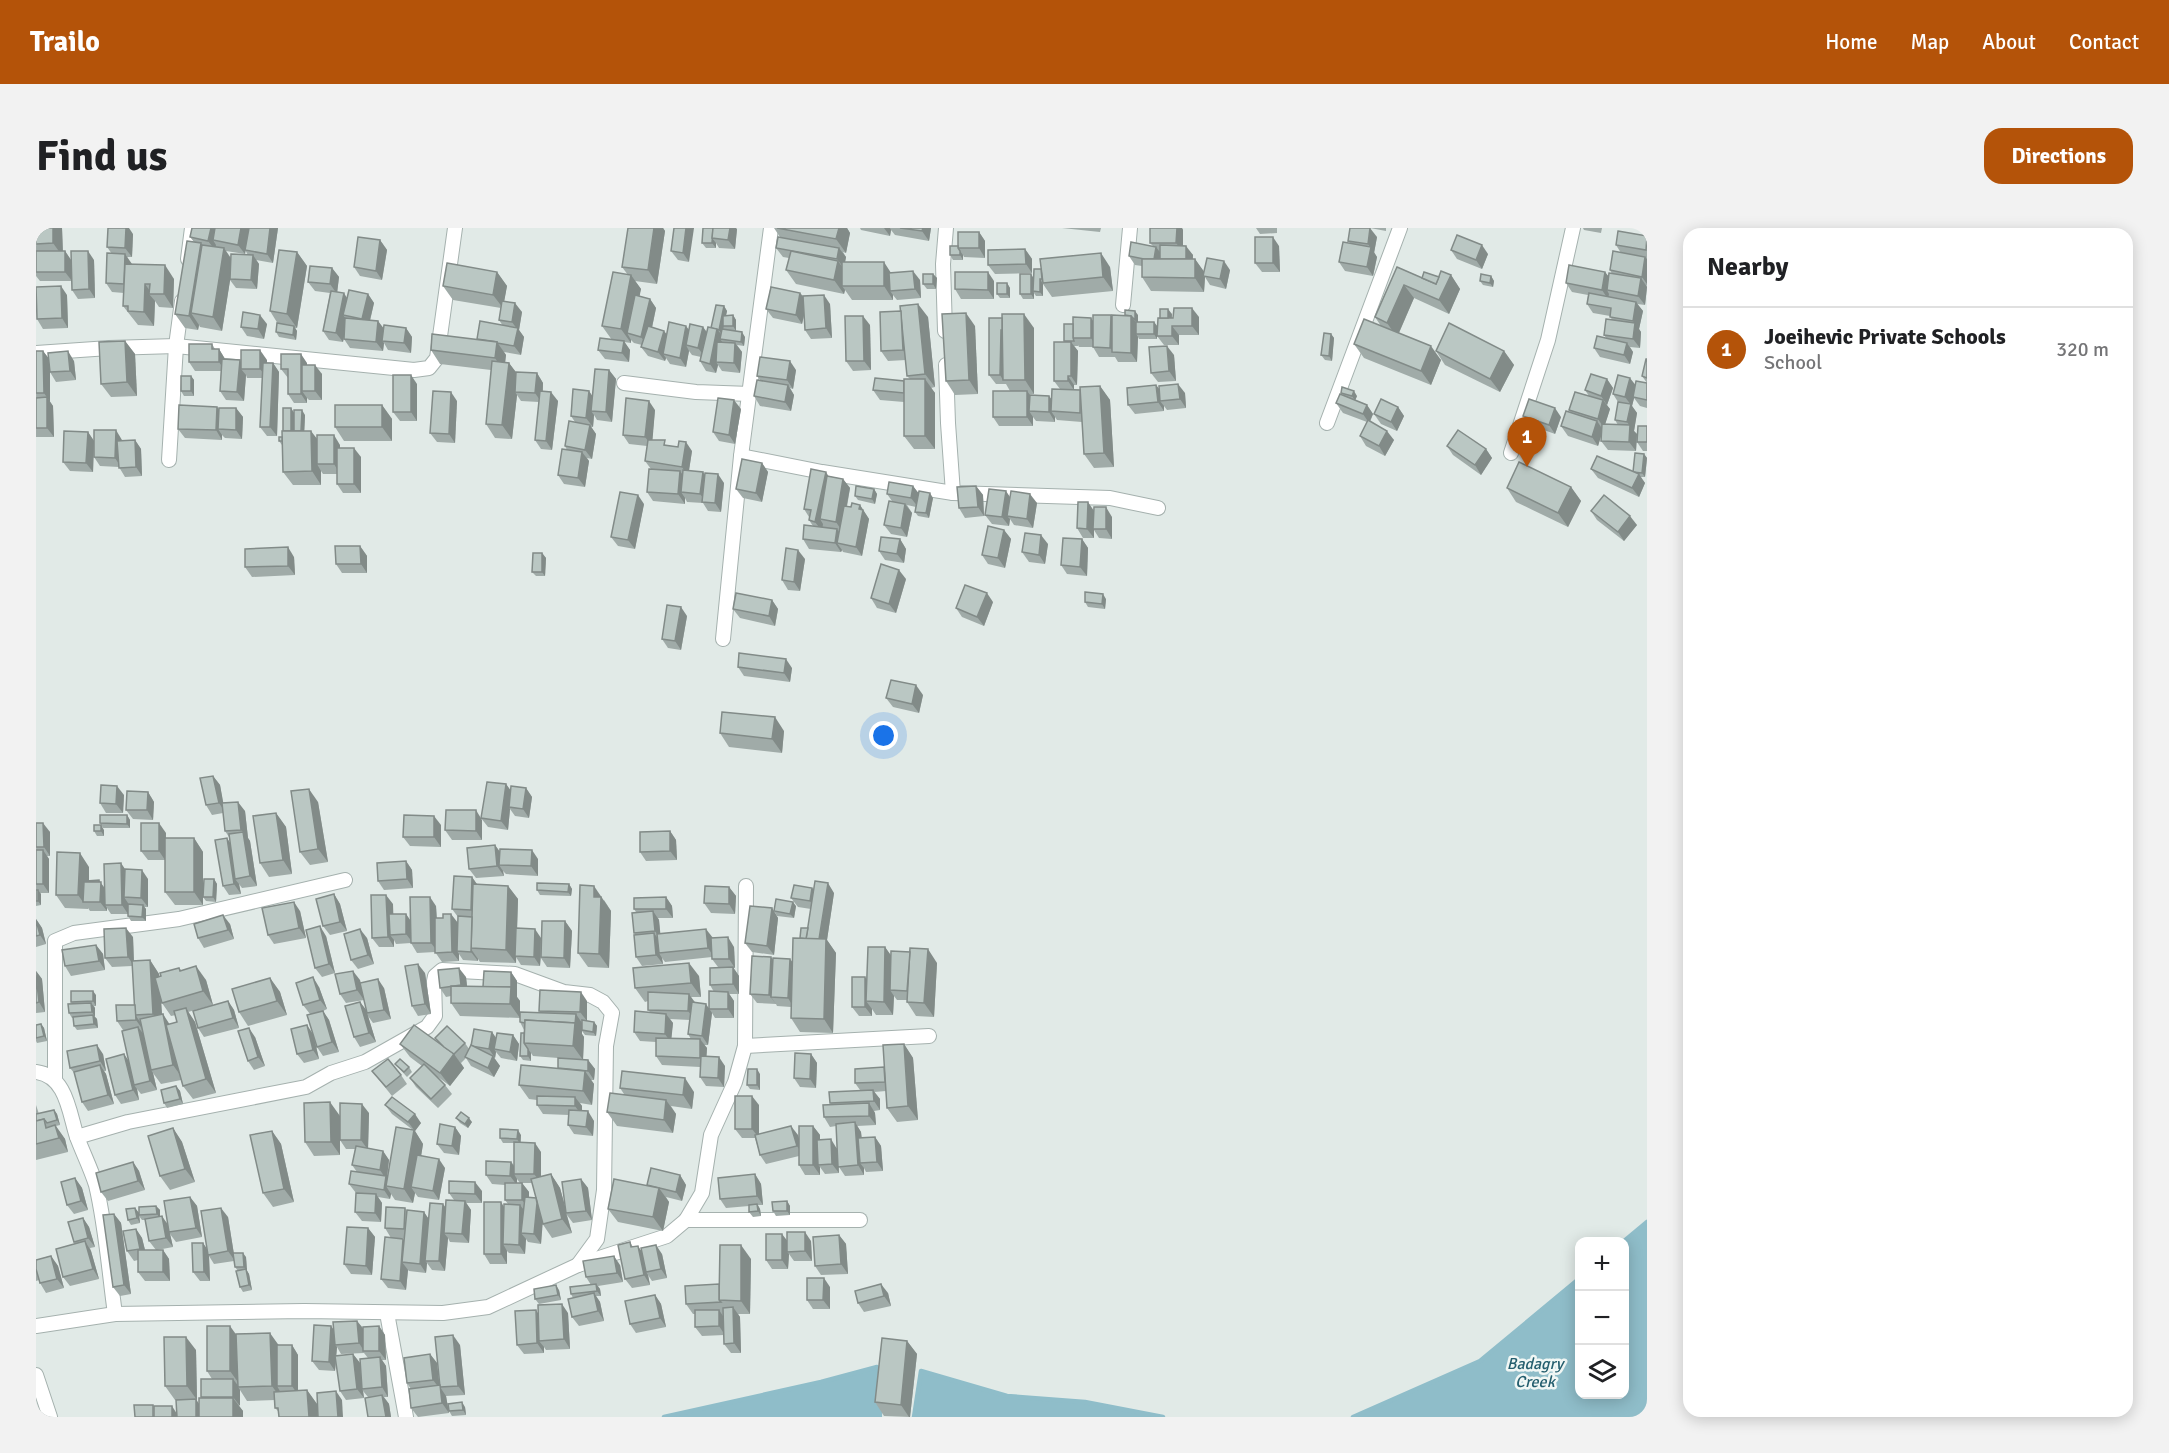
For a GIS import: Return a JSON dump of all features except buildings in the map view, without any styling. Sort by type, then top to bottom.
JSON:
[{"type":"street","points":[[169,460],[176,346],[192,228]]},
{"type":"street","points":[[36,353],[176,346],[414,370],[429,368],[437,358],[455,228]]},
{"type":"street","points":[[946,228],[943,264],[948,423],[953,493]]},
{"type":"street","points":[[1123,305],[1130,228]]},
{"type":"street","points":[[1327,423],[1400,228]]},
{"type":"street","points":[[1511,453],[1548,340],[1573,228]]},
{"type":"street","points":[[723,639],[767,229]]},
{"type":"street","points":[[624,383],[696,392],[750,394]]},
{"type":"street","points":[[741,456],[822,472],[953,493],[1110,498],[1158,508]]},
{"type":"street","points":[[115,1314],[104,1229],[95,1184],[77,1137],[64,1093],[55,1078],[55,941],[74,933],[179,919],[345,880]]},
{"type":"street","points":[[36,1326],[115,1314],[304,1311],[443,1313],[488,1307],[578,1265],[667,1236],[686,1220],[702,1193],[711,1135],[735,1082],[745,1046],[746,886]]},
{"type":"street","points":[[77,1137],[128,1122],[306,1087],[331,1073],[365,1062],[432,1023],[435,1016],[434,981],[435,976],[442,970],[515,974],[564,992],[590,995],[603,1002],[612,1013],[606,1046],[604,1190],[597,1239],[578,1265]]},
{"type":"street","points":[[745,1046],[929,1035]]},
{"type":"street","points":[[36,1072],[55,1078]]},
{"type":"street","points":[[686,1220],[860,1221]]},
{"type":"street","points":[[387,1313],[406,1417]]},
{"type":"street","points":[[36,1375],[50,1417]]},
{"type":"water","name":"Badagry Creek","points":[[1647,1222],[1647,1417],[1353,1417],[1480,1361],[1575,1281],[1575,1399],[1629,1399],[1628,1237]]},
{"type":"water","points":[[884,1365],[882,1417],[664,1417],[821,1382]]},
{"type":"water","points":[[921,1371],[1007,1396],[1085,1402],[1163,1417],[914,1417]]},
{"type":"waterway","points":[[1629,1237],[1647,1222]]},
{"type":"waterway","points":[[1353,1417],[1480,1361],[1575,1282]]},
{"type":"waterway","points":[[664,1417],[821,1382],[877,1367]]},
{"type":"waterway","points":[[914,1417],[921,1371],[1007,1396],[1085,1402],[1163,1417]]},
{"type":"place","name":"Joeihevic Private Schools","points":[[1527,467]]}]
